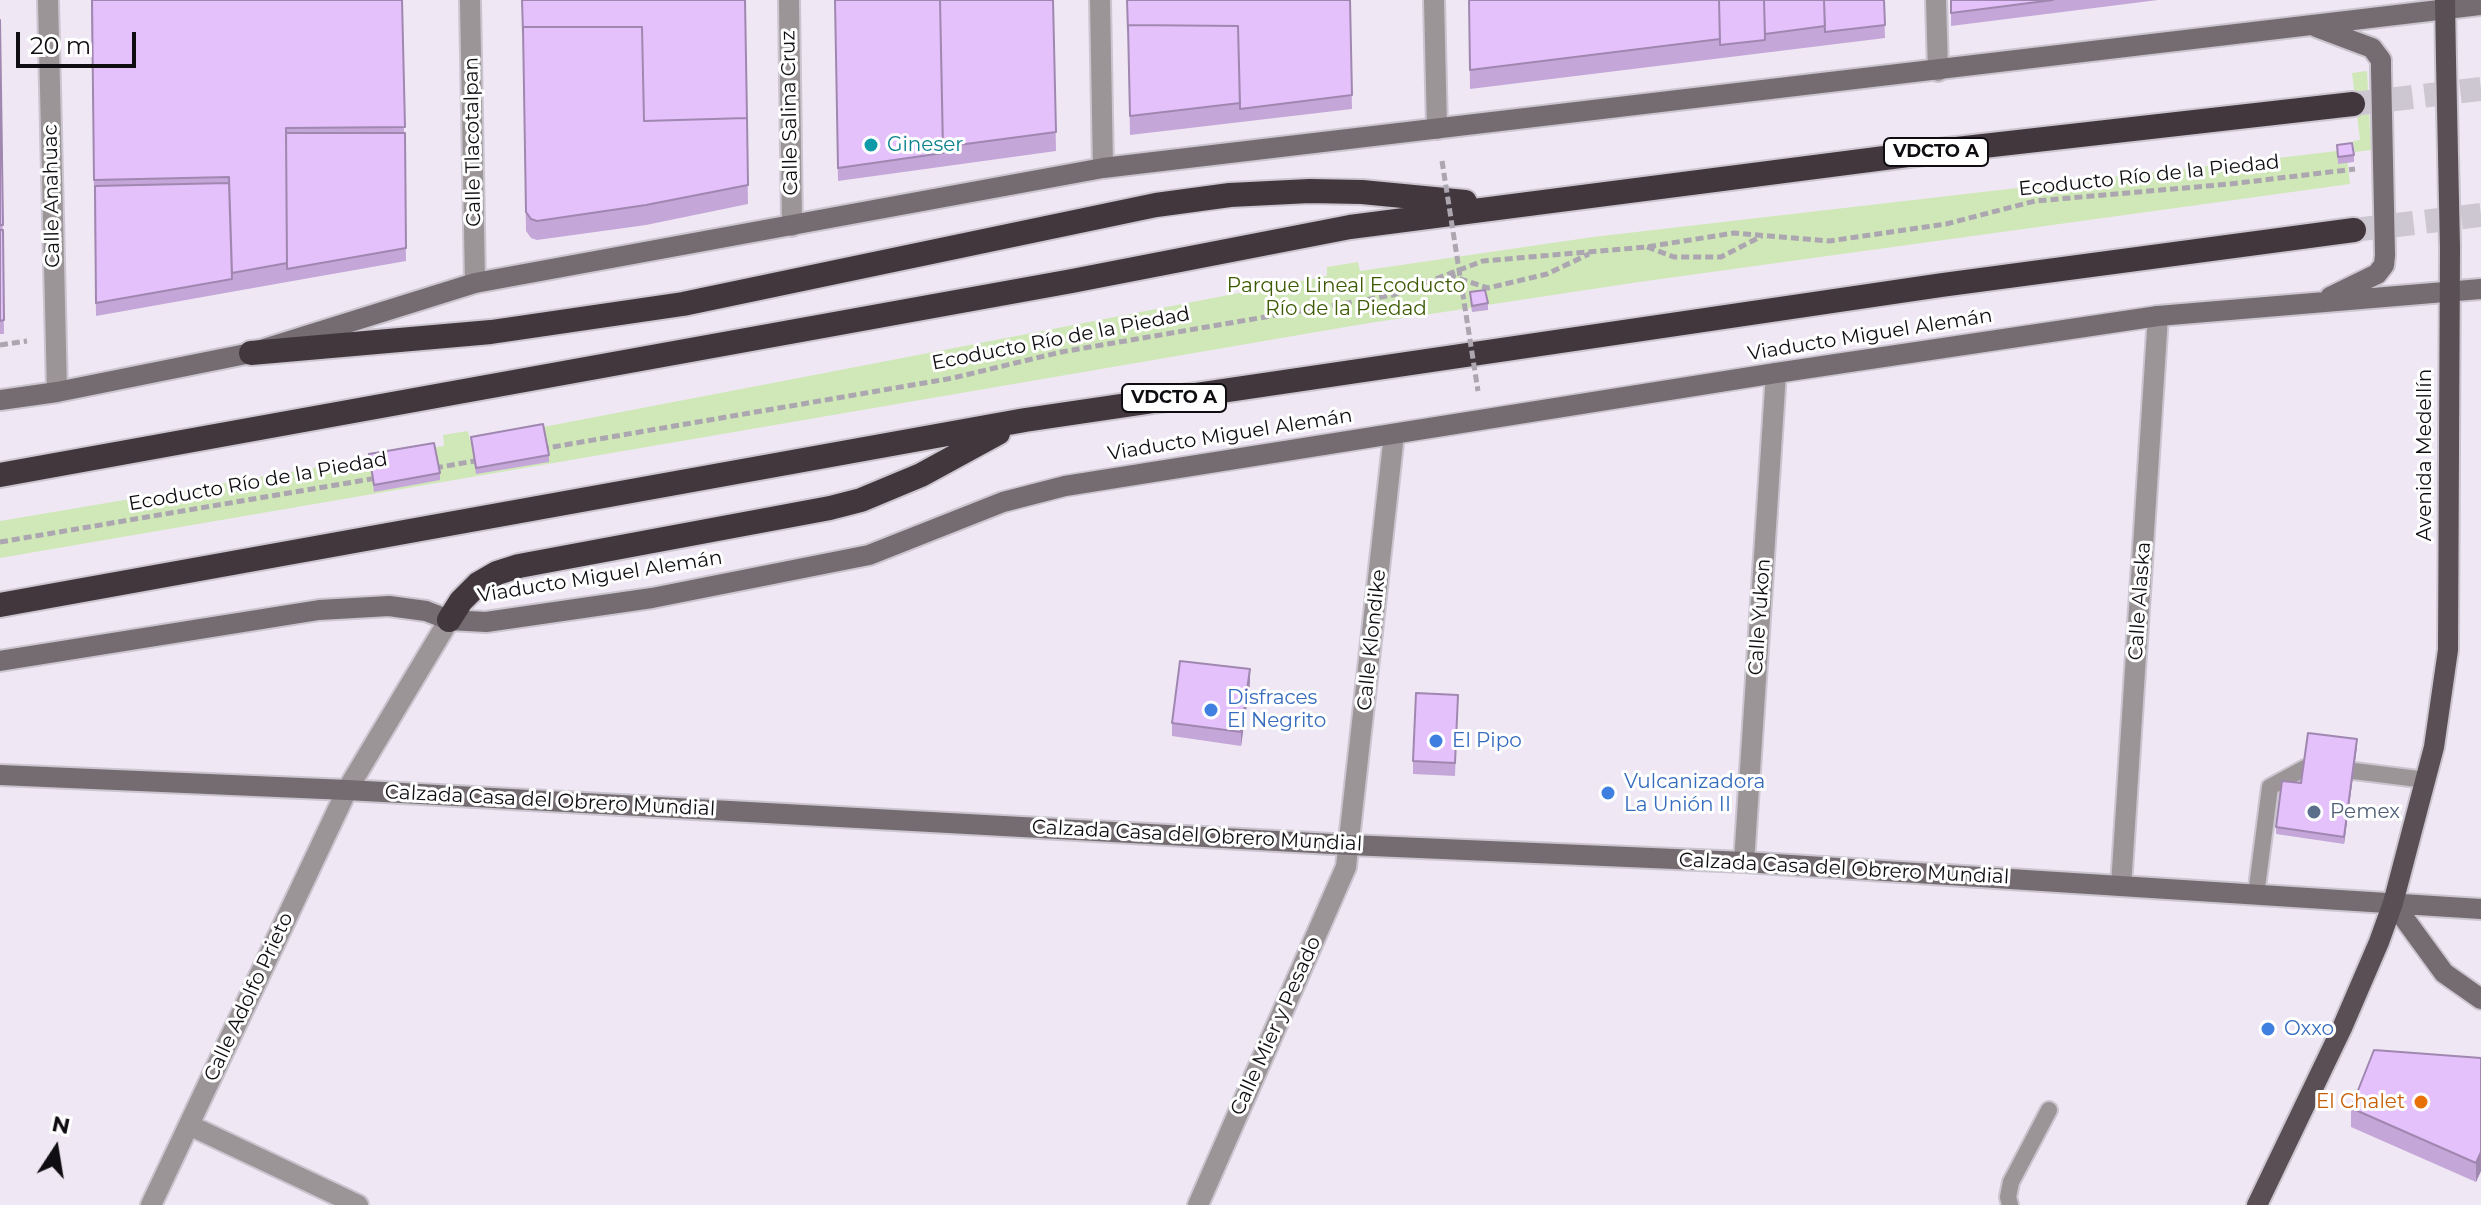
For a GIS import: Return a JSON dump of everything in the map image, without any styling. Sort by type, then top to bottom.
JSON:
[{"type":"highway","name":"VDCTO A","points":[[0,475],[1072,281],[1350,227],[1939,151],[2353,104]]},
{"type":"highway","points":[[251,353],[491,332],[683,304],[1156,205],[1230,195],[1349,191],[1413,195],[1467,203],[1520,204]]},
{"type":"highway","name":"Viaducto Miguel Alemán","points":[[0,605],[1025,420],[1942,285],[2354,230]]},
{"type":"highway","points":[[449,620],[461,601],[478,584],[497,573],[519,566],[861,500],[921,475],[1025,420]]},
{"type":"main road","points":[[0,400],[57,392],[251,353],[475,283],[1103,168],[2314,26],[2445,5],[2481,5]]},
{"type":"main road","name":"Avenida Medellín","points":[[2257,1205],[2342,1028],[2393,903],[2434,747],[2448,650],[2450,248],[2445,5]]},
{"type":"main road","points":[[2314,26],[2372,48],[2381,60],[2385,255],[2384,265],[2377,274],[2316,303]]},
{"type":"main road","name":"Viaducto Miguel Alemán","points":[[0,661],[319,610],[408,608],[449,620],[486,622],[652,598],[869,555],[1003,502],[1065,486],[2158,316],[2481,289]]},
{"type":"main road","name":"Calzada Casa del Obrero Mundial","points":[[0,775],[347,790],[1350,845],[1744,862],[2481,909]]},
{"type":"main road","points":[[2393,903],[2444,973],[2481,999]]},
{"type":"street","name":"Calle Anahuac","points":[[48,0],[57,392]]},
{"type":"street","name":"Calle Tlacotalpan","points":[[470,0],[475,283]]},
{"type":"street","name":"Calle Salina Cruz","points":[[789,0],[792,226]]},
{"type":"street","points":[[1100,0],[1103,168]]},
{"type":"street","points":[[1434,0],[1437,129]]},
{"type":"street","points":[[1936,0],[1938,71]]},
{"type":"street","name":"Calle Alaska","points":[[2121,886],[2158,316]]},
{"type":"street","name":"Calle Yukon","points":[[1744,862],[1776,373]]},
{"type":"street","name":"Calle Klondike","points":[[1350,845],[1394,434]]},
{"type":"street","name":"Calle Adolfo Prieto","points":[[151,1205],[347,790],[449,620]]},
{"type":"street","name":"Calle Mier y Pesado","points":[[1198,1205],[1346,867],[1350,845]]},
{"type":"street","points":[[189,1125],[358,1205]]},
{"type":"lane","points":[[2256,895],[2270,787],[2305,768]]},
{"type":"lane","points":[[2354,771],[2426,780]]},
{"type":"lane","points":[[2010,1205],[2011,1182],[2049,1110]]},
{"type":"path","points":[[1442,161],[1478,391]]},
{"type":"path","name":"Ecoducto Río de la Piedad","points":[[534,451],[953,378],[1061,352],[1393,295],[1483,261],[1646,247],[1734,233],[1829,241],[1946,224],[2035,201],[2230,184],[2366,168]]},
{"type":"path","points":[[1646,247],[1674,257],[1721,257],[1764,235]]},
{"type":"path","points":[[1447,275],[1488,288],[1547,274],[1594,252]]},
{"type":"path","points":[[424,470],[487,459]]},
{"type":"path","name":"Ecoducto Río de la Piedad","points":[[0,542],[377,478]]},
{"type":"green space","points":[[2367,71],[2371,150],[2355,152],[2353,141],[2360,140],[2352,73]]},
{"type":"green space","name":"Parque Lineal Ecoducto Río de la Piedad","points":[[2346,150],[2350,184],[1639,282],[1487,305],[1488,310],[1472,312],[1471,308],[1369,323],[0,558],[0,521],[444,446],[443,435],[468,431],[470,441],[1327,276],[1327,267],[1358,262],[1360,271],[1593,237]]},
{"type":"building","points":[[92,0],[402,0],[405,127],[286,128],[287,263],[232,273],[229,177],[94,180]]},
{"type":"building","points":[[522,0],[745,0],[747,118],[644,121],[642,27],[523,27],[523,33]]},
{"type":"building","points":[[835,0],[940,0],[943,153],[838,168]]},
{"type":"building","points":[[940,0],[1053,0],[1056,132],[943,147]]},
{"type":"building","points":[[1127,0],[1350,0],[1352,95],[1240,109],[1238,26],[1128,25],[1128,31]]},
{"type":"building","points":[[1469,0],[1719,0],[1720,39],[1470,70]]},
{"type":"building","points":[[1719,0],[1764,0],[1765,40],[1720,45]]},
{"type":"building","points":[[1764,0],[1824,0],[1825,26],[1765,34]]},
{"type":"building","points":[[1824,0],[1884,0],[1885,25],[1825,32]]},
{"type":"building","points":[[1951,0],[2053,0],[1951,13]]},
{"type":"building","points":[[0,20],[3,225],[0,225]]},
{"type":"building","points":[[1128,25],[1238,26],[1240,103],[1130,116]]},
{"type":"building","points":[[523,27],[642,27],[644,121],[747,118],[748,185],[646,205],[537,221],[531,219],[526,212]]},
{"type":"building","points":[[286,133],[405,133],[406,248],[287,269]]},
{"type":"building","points":[[2352,143],[2354,155],[2338,157],[2337,145]]},
{"type":"building","points":[[229,183],[232,279],[96,303],[95,186]]},
{"type":"building","points":[[0,230],[3,230],[4,320],[0,321]]},
{"type":"building","points":[[1485,290],[1488,303],[1472,306],[1470,292]]},
{"type":"building","points":[[543,424],[549,455],[476,468],[471,437]]},
{"type":"building","points":[[434,443],[440,473],[374,485],[369,454]]},
{"type":"building","name":"Disfraces El Negrito","points":[[1180,661],[1250,669],[1241,732],[1172,723]]},
{"type":"building","name":"El Pipo","points":[[1416,693],[1458,695],[1455,763],[1413,761]]},
{"type":"building","name":"Pemex","points":[[2308,733],[2357,739],[2344,837],[2276,827],[2282,781],[2301,783]]},
{"type":"building","name":"El Chalet","points":[[2374,1050],[2481,1058],[2481,1152],[2476,1163],[2351,1108]]},
{"type":"tunnel","points":[[2353,104],[2481,89]]},
{"type":"tunnel","points":[[2354,230],[2481,215]]},
{"type":"place","name":"Gineser","points":[[871,145]]},
{"type":"place","name":"Disfraces El Negrito","points":[[1211,710]]},
{"type":"place","name":"El Pipo","points":[[1436,741]]},
{"type":"place","name":"Vulcanizadora La Unión II","points":[[1608,793]]},
{"type":"place","name":"Pemex","points":[[2314,812]]},
{"type":"place","name":"Oxxo","points":[[2268,1029]]},
{"type":"place","name":"El Chalet","points":[[2421,1102]]}]
